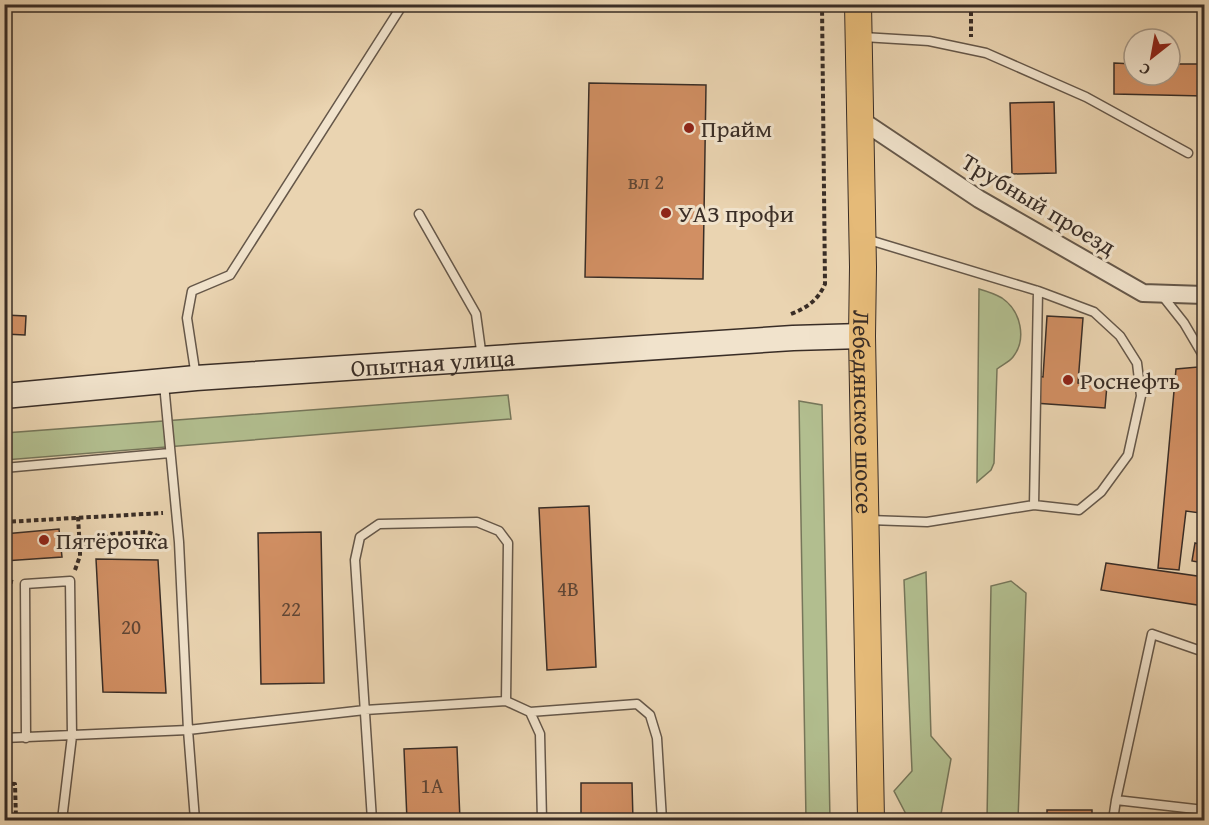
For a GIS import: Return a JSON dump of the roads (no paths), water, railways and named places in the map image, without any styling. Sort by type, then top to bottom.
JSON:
[{"type":"main road","name":"Лебедянское шоссе","points":[[858,4],[871,820]]},
{"type":"street","name":"Трубный проезд","points":[[861,120],[979,199],[1143,293],[1204,295]]},
{"type":"street","name":"Опытная улица","points":[[4,396],[196,378],[862,336]]},
{"type":"lane","points":[[196,378],[187,318],[192,291],[230,275],[403,4]]},
{"type":"lane","points":[[859,37],[929,41],[986,53],[1086,97],[1188,153]]},
{"type":"lane","points":[[419,214],[476,314],[482,359]]},
{"type":"lane","points":[[862,237],[1038,291],[1094,312],[1120,336],[1137,363],[1141,396],[1128,454],[1101,492],[1079,510],[1034,505],[927,522],[866,519]]},
{"type":"lane","points":[[1034,505],[1038,291]]},
{"type":"lane","points":[[1161,294],[1185,323],[1204,357]]},
{"type":"lane","points":[[1194,339],[1204,337]]},
{"type":"lane","points":[[163,381],[179,542],[188,730],[195,820]]},
{"type":"lane","points":[[4,468],[170,453]]},
{"type":"lane","points":[[372,820],[355,560],[360,537],[379,524],[477,522],[499,531],[508,543],[506,701]]},
{"type":"lane","points":[[26,738],[26,584],[70,581],[72,736],[62,820]]},
{"type":"lane","points":[[1113,820],[1152,634],[1204,651]]},
{"type":"lane","points":[[4,738],[188,730],[365,710],[506,701],[530,711],[637,704],[650,715],[657,738],[662,820]]},
{"type":"lane","points":[[530,711],[540,734],[542,820]]},
{"type":"lane","points":[[1116,800],[1204,810]]},
{"type":"place","name":"Прайм","points":[[689,128]]},
{"type":"place","name":"УАЗ профи","points":[[666,213]]},
{"type":"place","name":"Роснефть","points":[[1068,380]]},
{"type":"place","name":"Пятёрочка","points":[[44,540]]}]
